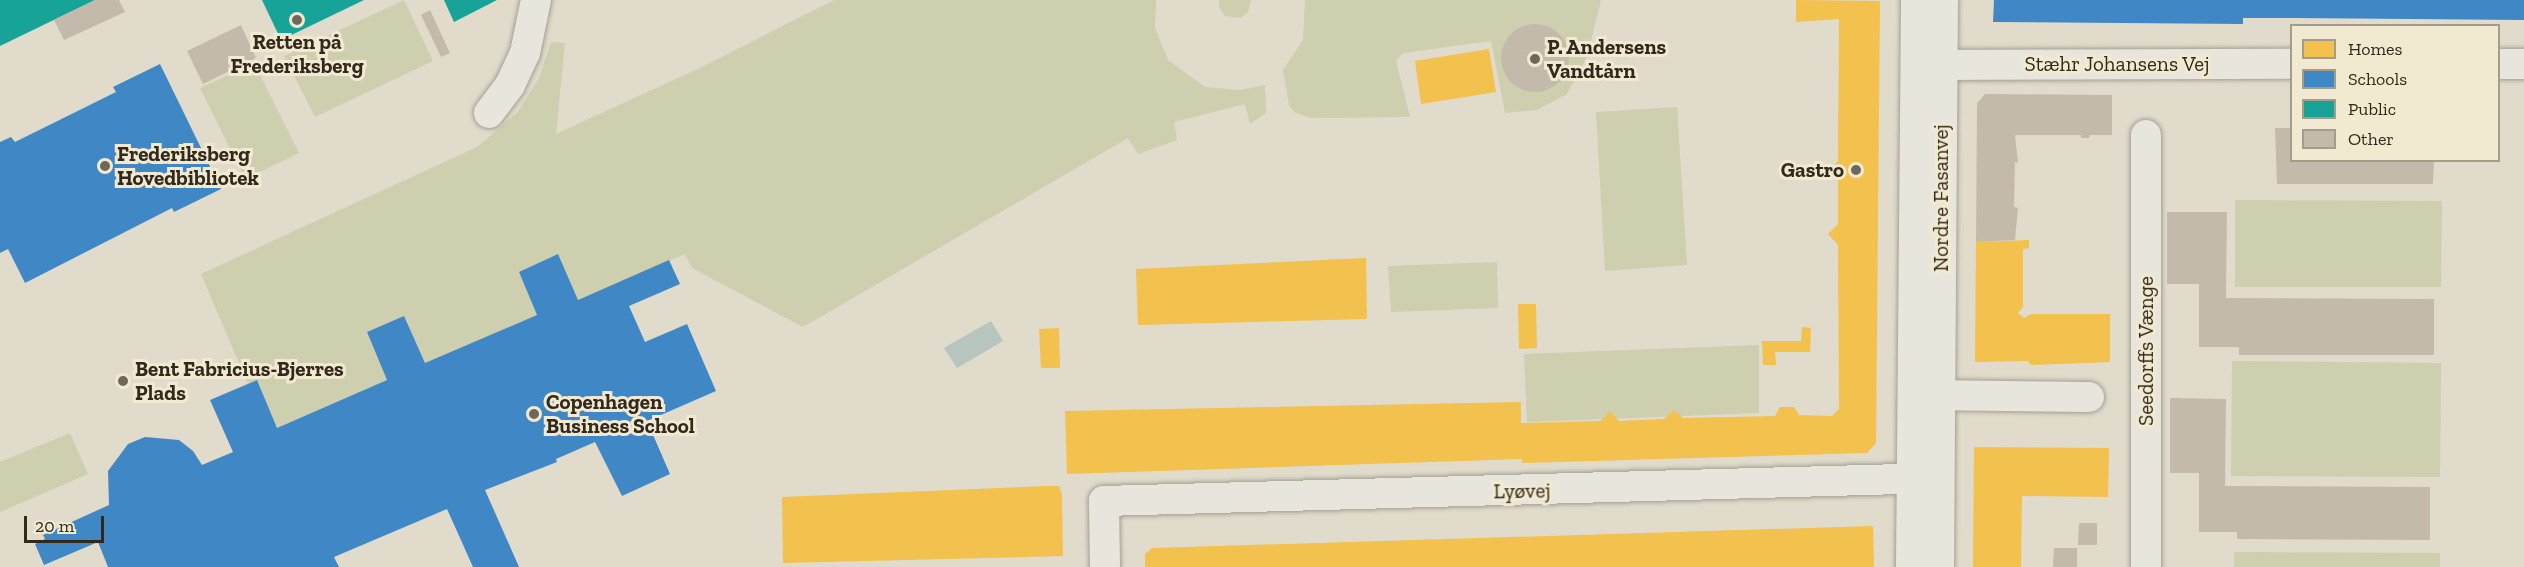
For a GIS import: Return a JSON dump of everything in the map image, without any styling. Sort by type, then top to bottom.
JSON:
[{"type":"street","points":[[489,113],[510,85],[525,53],[537,0]]},
{"type":"street","name":"Nordre Fasanvej","points":[[1911,567],[1925,479],[1926,396],[1928,65],[1916,0]]},
{"type":"street","name":"Nordre Fasanvej","points":[[1928,65],[1943,0]]},
{"type":"street","name":"Stæhr Johansens Vej","points":[[1928,65],[2290,64]]},
{"type":"street","points":[[2500,64],[2524,64]]},
{"type":"street","name":"Seedorffs Vænge","points":[[2146,135],[2146,567]]},
{"type":"street","points":[[1926,396],[2089,397]]},
{"type":"street","name":"Nordre Fasanvej","points":[[1925,479],[1939,567]]},
{"type":"street","name":"Lyøvej","points":[[1105,567],[1104,501],[1925,479]]},
{"type":"green space","points":[[404,0],[433,61],[315,117],[284,56]]},
{"type":"green space","points":[[834,0],[1156,0],[1155,28],[1168,60],[1205,87],[1240,90],[1265,85],[1266,113],[1250,124],[1245,104],[1174,122],[1177,140],[1138,154],[1128,138],[803,327],[692,268],[685,254],[578,300],[558,255],[519,272],[537,315],[425,363],[404,317],[367,332],[387,380],[277,428],[257,380],[248,384],[201,274],[477,147],[518,112],[539,78],[551,42],[565,43],[556,134],[702,67]]},
{"type":"green space","points":[[1219,0],[1251,0],[1248,12],[1240,18],[1225,16],[1219,7]]},
{"type":"green space","points":[[1305,0],[1601,0],[1587,57],[1567,94],[1537,110],[1505,113],[1491,41],[1403,53],[1396,60],[1410,117],[1310,118],[1294,112],[1289,105],[1283,70],[1303,40]]},
{"type":"green space","points":[[254,63],[299,153],[245,179],[200,88]]},
{"type":"green space","points":[[1677,107],[1687,265],[1605,271],[1596,112]]},
{"type":"green space","points":[[2235,200],[2442,201],[2441,287],[2235,287]]},
{"type":"green space","points":[[1497,262],[1498,308],[1391,312],[1388,266]]},
{"type":"green space","points":[[1759,345],[1759,413],[1527,422],[1524,354]]},
{"type":"green space","points":[[2232,361],[2441,363],[2440,477],[2231,476]]},
{"type":"green space","points":[[70,433],[88,474],[0,512],[0,462]]},
{"type":"green space","points":[[2234,552],[2440,553],[2440,567],[2234,567]]},
{"type":"shaded area","points":[[991,321],[1003,341],[957,368],[944,348]]},
{"type":"building: Homes","points":[[1796,0],[1880,1],[1876,443],[1867,453],[1522,463],[1522,459],[1067,474],[1065,411],[1521,402],[1521,423],[1601,421],[1610,411],[1619,421],[1664,419],[1674,410],[1683,418],[1775,416],[1780,407],[1794,407],[1799,415],[1832,416],[1839,409],[1838,245],[1828,234],[1838,224],[1838,181],[1828,171],[1838,161],[1839,19],[1796,22]]},
{"type":"building: Homes","points":[[1489,49],[1496,92],[1421,104],[1415,61]]},
{"type":"building: Homes","points":[[2029,240],[2029,248],[2023,249],[2023,307],[2018,313],[2024,318],[2031,314],[2110,314],[2110,362],[2031,365],[2028,361],[1975,362],[1976,242]]},
{"type":"building: Homes","points":[[1366,258],[1367,319],[1138,325],[1136,269]]},
{"type":"building: Homes","points":[[1518,304],[1536,304],[1537,348],[1519,349]]},
{"type":"building: Homes","points":[[1802,327],[1811,328],[1810,352],[1775,352],[1776,365],[1763,365],[1762,341],[1801,341]]},
{"type":"building: Homes","points":[[1059,328],[1060,368],[1041,368],[1039,329]]},
{"type":"building: Homes","points":[[1974,447],[2109,448],[2108,497],[2022,496],[2021,567],[1973,567]]},
{"type":"building: Homes","points":[[1059,486],[1062,495],[1063,556],[783,563],[782,497]]},
{"type":"building: Homes","points":[[1873,526],[1874,567],[1145,567],[1145,554],[1152,548]]},
{"type":"building: Schools","points":[[1994,0],[2524,0],[2524,20],[2243,18],[2243,24],[1993,22]]},
{"type":"building: Schools","name":"Frederiksberg Hovedbibliotek","points":[[160,64],[221,189],[174,212],[172,208],[25,283],[8,249],[0,253],[0,142],[11,137],[15,142],[116,92],[113,87]]},
{"type":"building: Schools","name":"Copenhagen Business School","points":[[558,254],[578,300],[669,260],[680,284],[629,306],[645,342],[687,324],[716,391],[647,421],[670,474],[622,496],[595,442],[556,459],[557,462],[485,490],[519,567],[473,567],[447,509],[334,557],[339,567],[108,567],[98,542],[44,565],[35,544],[45,539],[43,535],[109,505],[108,471],[128,444],[145,437],[179,440],[193,451],[202,465],[233,452],[210,400],[257,380],[277,428],[387,380],[367,332],[404,316],[425,363],[537,315],[519,272]]},
{"type":"building: Public","points":[[0,0],[95,0],[0,46]]},
{"type":"building: Public","name":"Retten på Frederiksberg","points":[[262,0],[364,0],[281,40]]},
{"type":"building: Public","points":[[444,0],[497,0],[454,22]]},
{"type":"building: Other","points":[[95,0],[119,0],[125,12],[64,40],[54,20]]},
{"type":"building: Other","points":[[430,10],[450,53],[441,57],[421,15]]},
{"type":"building: Other","name":"P. Andersens Vandtårn","points":[[1535,24],[1548,27],[1559,34],[1566,45],[1569,58],[1566,71],[1559,82],[1548,89],[1535,92],[1522,89],[1511,82],[1504,71],[1501,58],[1504,45],[1511,34],[1522,27]]},
{"type":"building: Other","points":[[241,25],[256,58],[203,84],[187,51]]},
{"type":"building: Other","points":[[1985,94],[2112,95],[2112,135],[2090,135],[2089,138],[2081,138],[2081,135],[2015,135],[2018,163],[2015,162],[2014,207],[2018,208],[2015,240],[1976,242],[1977,103]]},
{"type":"building: Other","points":[[2275,128],[2290,128],[2290,162],[2434,162],[2433,184],[2277,184]]},
{"type":"building: Other","points":[[2167,212],[2227,212],[2226,298],[2434,299],[2434,355],[2239,355],[2239,347],[2199,347],[2199,284],[2167,284]]},
{"type":"building: Other","points":[[2170,398],[2226,399],[2225,486],[2430,487],[2430,540],[2237,539],[2237,532],[2199,532],[2199,473],[2170,473]]},
{"type":"building: Other","points":[[2079,523],[2097,523],[2097,545],[2078,545]]},
{"type":"building: Other","points":[[2054,548],[2077,548],[2077,567],[2053,567]]},
{"type":"place","name":"Retten på Frederiksberg","points":[[297,20]]},
{"type":"place","name":"P. Andersens Vandtårn","points":[[1535,59]]},
{"type":"place","name":"Frederiksberg Hovedbibliotek","points":[[105,166]]},
{"type":"place","name":"Gastro","points":[[1856,170]]},
{"type":"place","name":"Bent Fabricius-Bjerres Plads","points":[[123,381]]},
{"type":"place","name":"Copenhagen Business School","points":[[534,414]]}]
